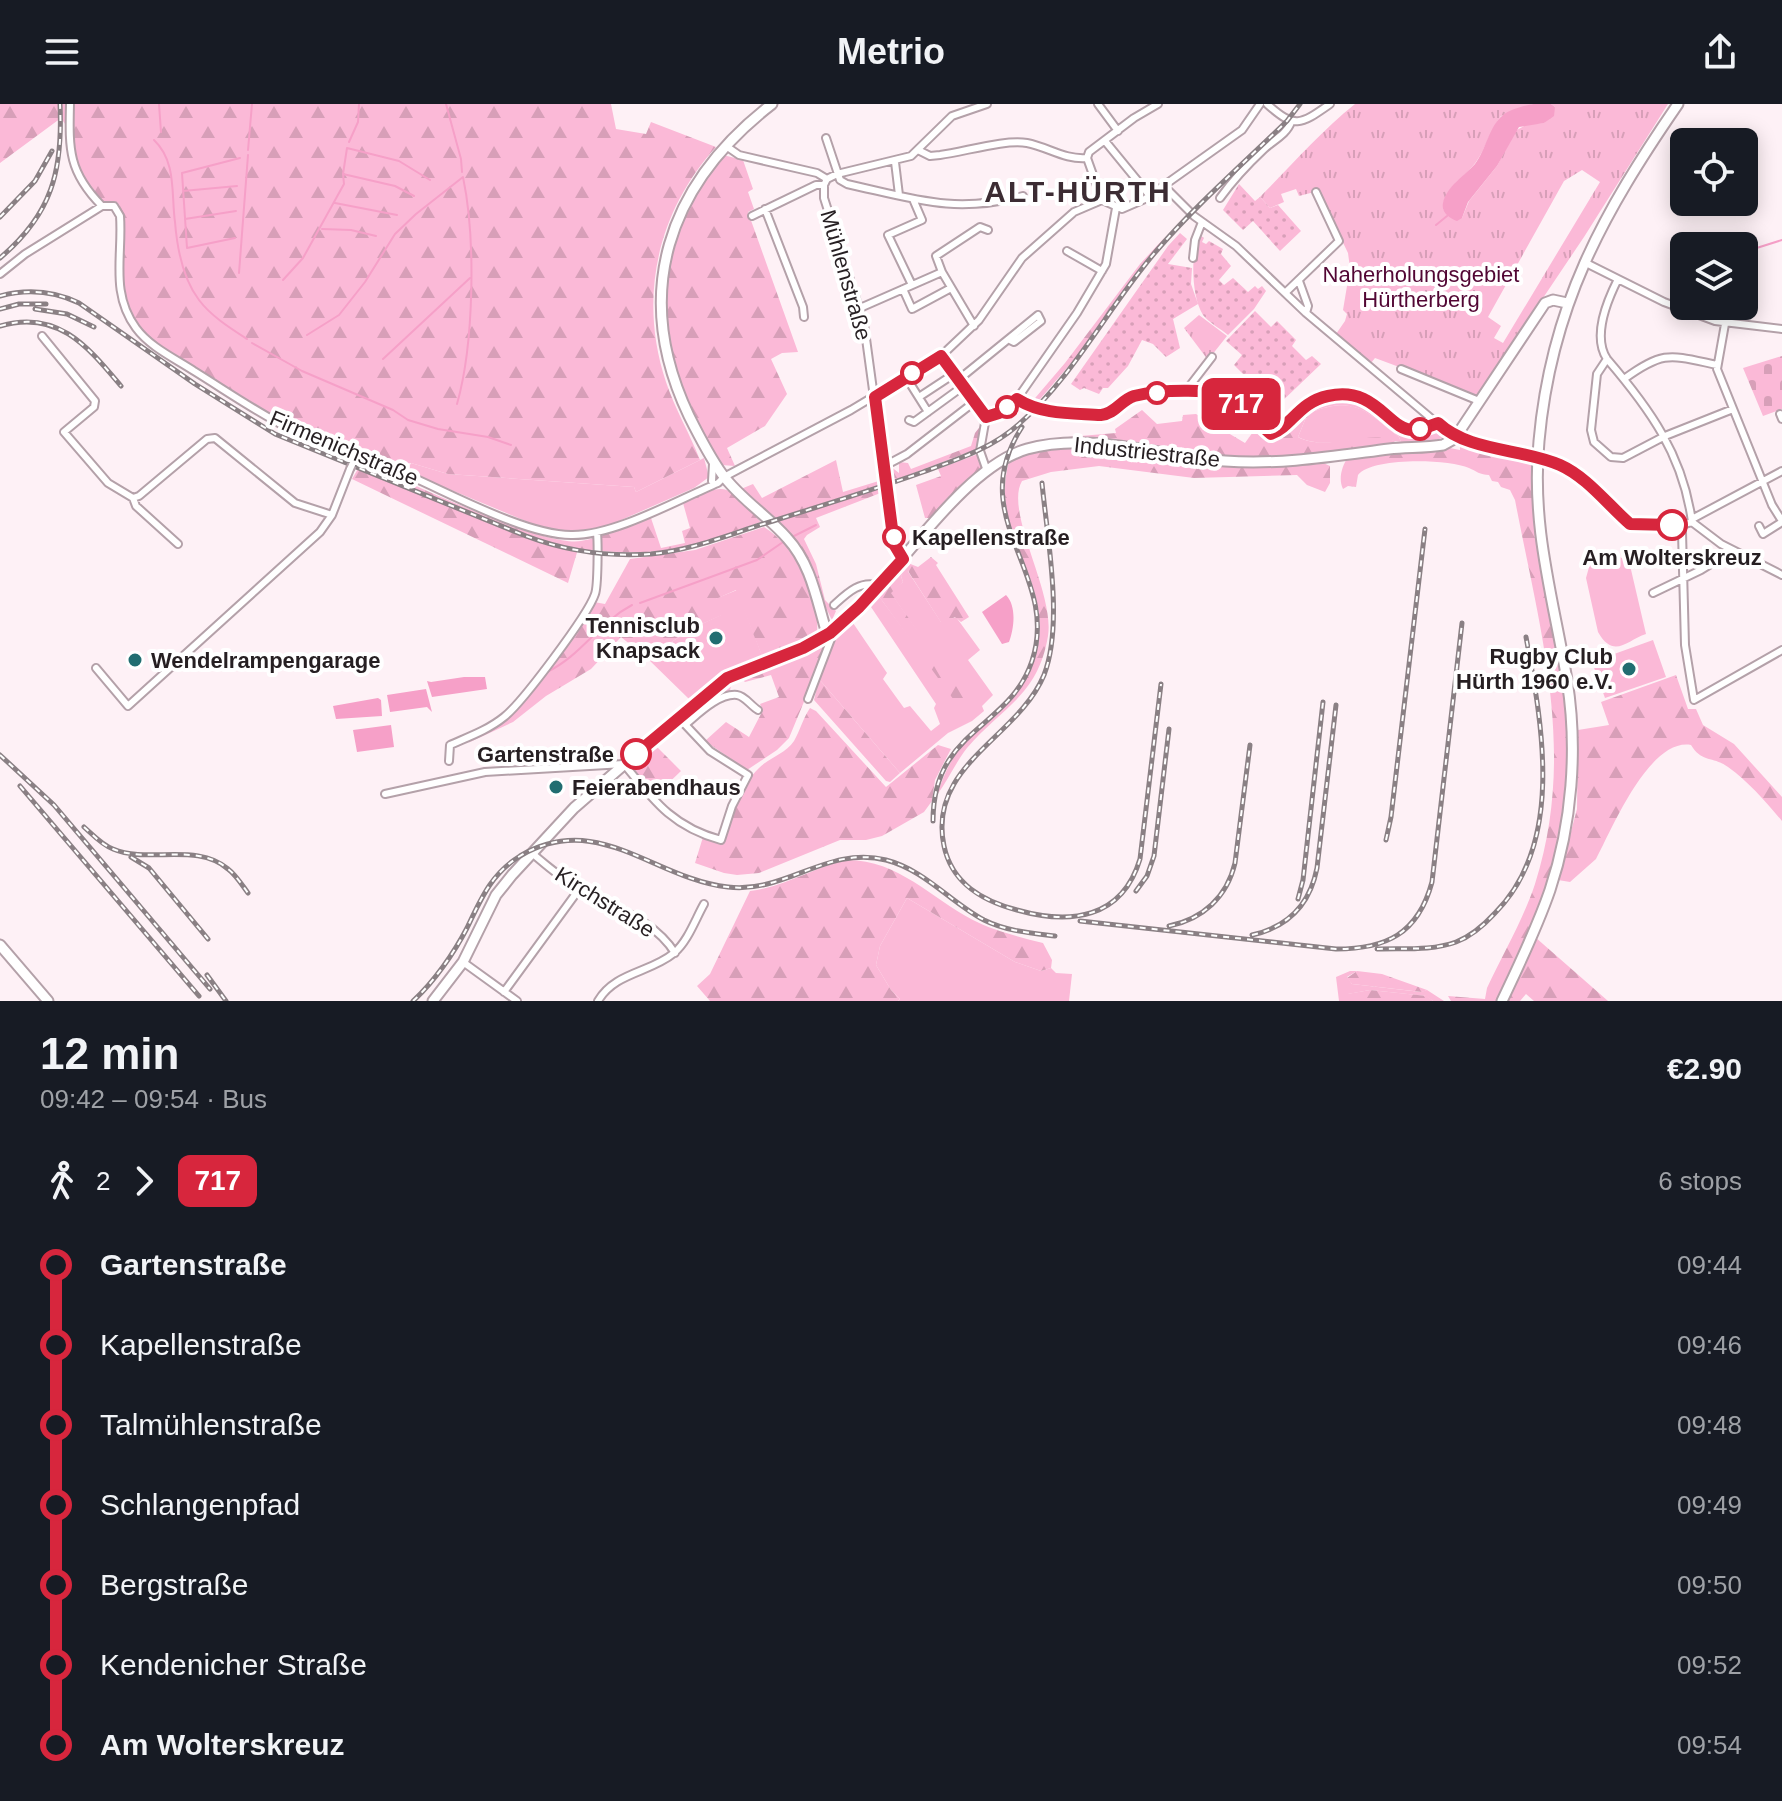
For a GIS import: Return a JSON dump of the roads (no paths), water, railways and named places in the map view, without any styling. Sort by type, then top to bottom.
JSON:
[{"type":"main road","points":[[772,104],[725,146],[701,176],[679,214],[667,249],[661,286],[661,324],[672,375],[713,460],[724,477],[788,538],[804,561],[830,624],[830,633]]},
{"type":"main road","points":[[1502,1001],[1551,888],[1568,810],[1571,721],[1567,681],[1545,576],[1538,512],[1539,442],[1545,390],[1566,306],[1584,262],[1610,208],[1681,104]]},
{"type":"main road","points":[[1455,437],[1542,307],[1566,306]]},
{"type":"main road","name":"Industriestraße","points":[[433,1001],[463,962],[496,895],[574,808],[624,764],[682,720],[727,678],[803,648],[830,633],[879,586],[947,509],[987,471],[1021,451],[1056,444],[1088,443],[1204,460],[1263,463],[1432,447],[1443,445],[1455,437]]},
{"type":"main road","points":[[0,945],[48,1001]]},
{"type":"street","points":[[0,274],[25,254],[102,206],[87,190],[73,164],[69,145],[70,104]]},
{"type":"street","points":[[752,216],[837,174],[911,156],[952,116],[987,104]]},
{"type":"street","points":[[1098,104],[1118,131]]},
{"type":"street","points":[[1158,104],[1089,152],[1087,158],[1102,200],[1116,208],[1130,207],[1150,196],[1242,130],[1260,104]]},
{"type":"street","points":[[1267,104],[1291,122]]},
{"type":"street","points":[[1291,122],[1308,118],[1330,104]]},
{"type":"street","points":[[1220,198],[1257,156],[1287,131],[1291,122]]},
{"type":"street","points":[[826,138],[837,174],[847,184],[944,206],[998,203],[1023,196]]},
{"type":"street","points":[[1105,141],[1150,196]]},
{"type":"street","points":[[918,150],[930,156],[1014,142],[1036,145],[1066,157],[1087,158]]},
{"type":"street","points":[[725,146],[739,155],[817,173],[825,182]]},
{"type":"street","points":[[895,162],[899,195]]},
{"type":"street","name":"Mühlenstraße","points":[[825,182],[824,198],[860,308],[894,544],[903,559]]},
{"type":"street","points":[[1164,186],[1190,212],[1236,246],[1306,313],[1455,437],[1550,461],[1576,474],[1630,524],[1682,525],[1782,471]]},
{"type":"street","points":[[1285,293],[1339,241],[1316,192]]},
{"type":"street","points":[[912,285],[888,235],[922,220],[913,198]]},
{"type":"street","name":"Firmenichstraße","points":[[700,491],[712,481],[875,397],[941,356],[974,326],[1022,258],[1074,212],[1102,200]]},
{"type":"street","name":"Firmenichstraße","points":[[102,206],[114,206],[120,216],[120,292],[128,314],[142,335],[284,426],[532,528],[567,535],[597,533],[700,491],[724,477]]},
{"type":"street","points":[[986,417],[999,413],[1017,399],[1077,313],[1102,271],[1112,243],[1116,208]]},
{"type":"street","points":[[765,209],[803,307],[804,317]]},
{"type":"street","points":[[1193,258],[1195,240],[1202,222]]},
{"type":"street","points":[[974,326],[936,256],[980,227],[988,230]]},
{"type":"street","points":[[1067,251],[1102,271]]},
{"type":"street","points":[[1584,262],[1664,302],[1725,324],[1782,329]]},
{"type":"street","points":[[860,308],[942,272]]},
{"type":"street","points":[[1618,279],[1607,304],[1601,347],[1665,436],[1683,479],[1692,521],[1732,551],[1782,575]]},
{"type":"street","points":[[1299,281],[1308,306],[1306,313]]},
{"type":"street","points":[[903,289],[912,309],[951,288]]},
{"type":"street","points":[[909,420],[914,422],[928,412],[958,380],[1038,315],[1041,321],[1014,342],[1010,340]]},
{"type":"street","points":[[1725,324],[1717,365],[1772,505],[1782,521],[1763,534],[1759,526]]},
{"type":"street","points":[[42,336],[95,401],[94,407],[64,432],[108,483],[133,498],[136,506],[178,544]]},
{"type":"street","points":[[941,356],[986,417]]},
{"type":"street","points":[[1624,379],[1646,362],[1659,357],[1674,356],[1717,365]]},
{"type":"street","points":[[1185,392],[1212,357]]},
{"type":"street","points":[[1607,359],[1597,374],[1591,430],[1594,442],[1611,457],[1617,459],[1733,409]]},
{"type":"street","points":[[1401,369],[1479,401]]},
{"type":"street","points":[[906,377],[928,412]]},
{"type":"street","points":[[919,397],[958,380]]},
{"type":"street","points":[[1017,399],[1027,406],[1044,410],[1107,415],[1135,396],[1211,393],[1232,398],[1271,434],[1279,431],[1309,403],[1339,394],[1368,400],[1407,429],[1417,430],[1438,423]]},
{"type":"street","points":[[892,462],[973,403]]},
{"type":"street","points":[[986,417],[980,451],[987,471]]},
{"type":"street","points":[[133,498],[207,439],[215,438],[295,503],[332,515]]},
{"type":"street","points":[[96,668],[128,706],[310,543],[332,515],[356,454]]},
{"type":"street","points":[[712,481],[713,460]]},
{"type":"street","points":[[1682,532],[1685,645],[1694,700],[1782,650]]},
{"type":"street","points":[[449,761],[450,745],[501,720],[523,699],[586,610],[596,592],[597,533]]},
{"type":"street","points":[[1653,593],[1723,559],[1732,551]]},
{"type":"street","points":[[834,605],[861,586],[872,583],[879,586]]},
{"type":"street","points":[[808,699],[831,639],[830,633]]},
{"type":"street","points":[[385,794],[485,772],[624,764],[653,801],[676,821],[693,831],[721,840],[732,806],[748,775],[710,751],[682,720],[731,695],[741,696],[758,710]]},
{"type":"street","points":[[606,764],[611,776]]},
{"type":"street","points":[[591,766],[611,776]]},
{"type":"street","name":"Kirchstraße","points":[[533,854],[580,888],[648,926],[663,937],[675,953]]},
{"type":"street","points":[[504,992],[580,888]]},
{"type":"street","points":[[598,1001],[612,984],[675,953],[704,904]]},
{"type":"street","points":[[463,962],[517,1001]]},
{"type":"waterway","points":[[159,104],[161,132]]},
{"type":"waterway","points":[[248,150],[252,104]]},
{"type":"waterway","points":[[349,142],[358,122],[359,104]]},
{"type":"waterway","points":[[446,104],[462,172]]},
{"type":"waterway","points":[[154,140],[170,168],[177,242],[189,282],[209,311],[247,339]]},
{"type":"waterway","points":[[283,280],[303,258],[344,184],[347,148],[399,161],[430,180]]},
{"type":"waterway","points":[[239,273],[248,155]]},
{"type":"waterway","points":[[235,238],[187,248],[182,173],[240,158]]},
{"type":"waterway","points":[[343,174],[395,186],[414,196]]},
{"type":"waterway","points":[[307,335],[339,315],[365,282],[395,234],[463,177],[470,230],[471,291],[467,352],[457,404]]},
{"type":"waterway","points":[[183,191],[237,186]]},
{"type":"waterway","points":[[335,203],[397,215]]},
{"type":"waterway","points":[[185,219],[236,211]]},
{"type":"waterway","points":[[1436,225],[1447,216]]},
{"type":"waterway","points":[[322,229],[351,230],[376,236]]},
{"type":"waterway","points":[[1758,248],[1782,240]]},
{"type":"waterway","points":[[383,359],[470,278]]},
{"type":"waterway","points":[[252,343],[302,371],[393,410],[408,420],[511,445]]},
{"type":"waterway","points":[[792,537],[816,525]]},
{"type":"waterway","points":[[640,603],[757,560],[786,540]]},
{"type":"waterway","points":[[547,672],[570,657],[609,621],[632,605]]},
{"type":"railway","points":[[0,258],[32,225],[51,190],[59,150],[60,104]]},
{"type":"railway","points":[[0,296],[40,292],[79,303],[195,384],[275,434],[526,536],[556,546],[603,554],[667,552],[904,479],[974,452],[1008,433],[1058,383],[1140,271],[1173,232],[1287,121],[1300,104]]},
{"type":"railway","points":[[0,217],[35,181],[52,151]]},
{"type":"railway","points":[[0,309],[19,304],[46,304]]},
{"type":"railway","points":[[35,309],[67,314],[94,327]]},
{"type":"railway","points":[[0,326],[20,322],[55,327],[84,345],[121,386]]},
{"type":"railway","points":[[933,821],[936,790],[945,766],[958,748],[1007,702],[1021,684],[1032,661],[1037,629],[1034,600],[1006,518],[1002,490],[1006,460],[1022,427]]},
{"type":"railway","points":[[1042,483],[1052,580],[1050,654],[1044,675],[1032,697],[961,773],[949,794],[942,818],[944,846],[954,871],[962,881],[992,902],[1056,917],[1092,913],[1121,894],[1132,879],[1140,859],[1161,684]]},
{"type":"railway","points":[[1386,840],[1425,529]]},
{"type":"railway","points":[[1080,921],[1336,949],[1370,946],[1398,935],[1418,914],[1432,882],[1462,623]]},
{"type":"railway","points":[[1377,949],[1427,948],[1462,940],[1487,922],[1517,885],[1532,853],[1540,818],[1543,781],[1538,707],[1526,637]]},
{"type":"railway","points":[[1298,899],[1303,880],[1323,702]]},
{"type":"railway","points":[[1252,935],[1287,920],[1303,903],[1314,881],[1336,705]]},
{"type":"railway","points":[[1136,891],[1147,876],[1154,856],[1169,729]]},
{"type":"railway","points":[[1169,926],[1193,918],[1212,905],[1231,875],[1250,745]]},
{"type":"railway","points":[[0,755],[54,805],[210,989]]},
{"type":"railway","points":[[20,786],[199,996]]},
{"type":"railway","points":[[84,827],[105,845],[127,853],[187,855],[216,861],[231,871],[248,893]]},
{"type":"railway","points":[[413,1001],[450,957],[488,888],[501,871],[520,856],[548,844],[575,840],[601,843],[675,872],[728,887],[769,884],[845,859],[865,857],[886,860],[913,871],[992,924],[1055,936]]},
{"type":"railway","points":[[131,857],[149,868],[208,939]]},
{"type":"railway","points":[[207,975],[226,1001]]},
{"type":"place","name":"Am Wolterskreuz","points":[[1672,525]]},
{"type":"place","name":"Kapellenstraße","points":[[894,537]]},
{"type":"place","name":"Tennisclub Knapsack","points":[[716,638]]},
{"type":"place","name":"Wendelrampengarage","points":[[135,660]]},
{"type":"place","name":"Rugby Club Hürth 1960 e.V.","points":[[1629,669]]},
{"type":"place","name":"Gartenstraße","points":[[636,754]]},
{"type":"place","name":"Feierabendhaus","points":[[556,787]]},
{"type":"district","name":"ALT-HÜRTH","points":[[1078,191]]},
{"type":"park label","name":"Naherholungsgebiet Hürtherberg","points":[[1421,286]]}]
